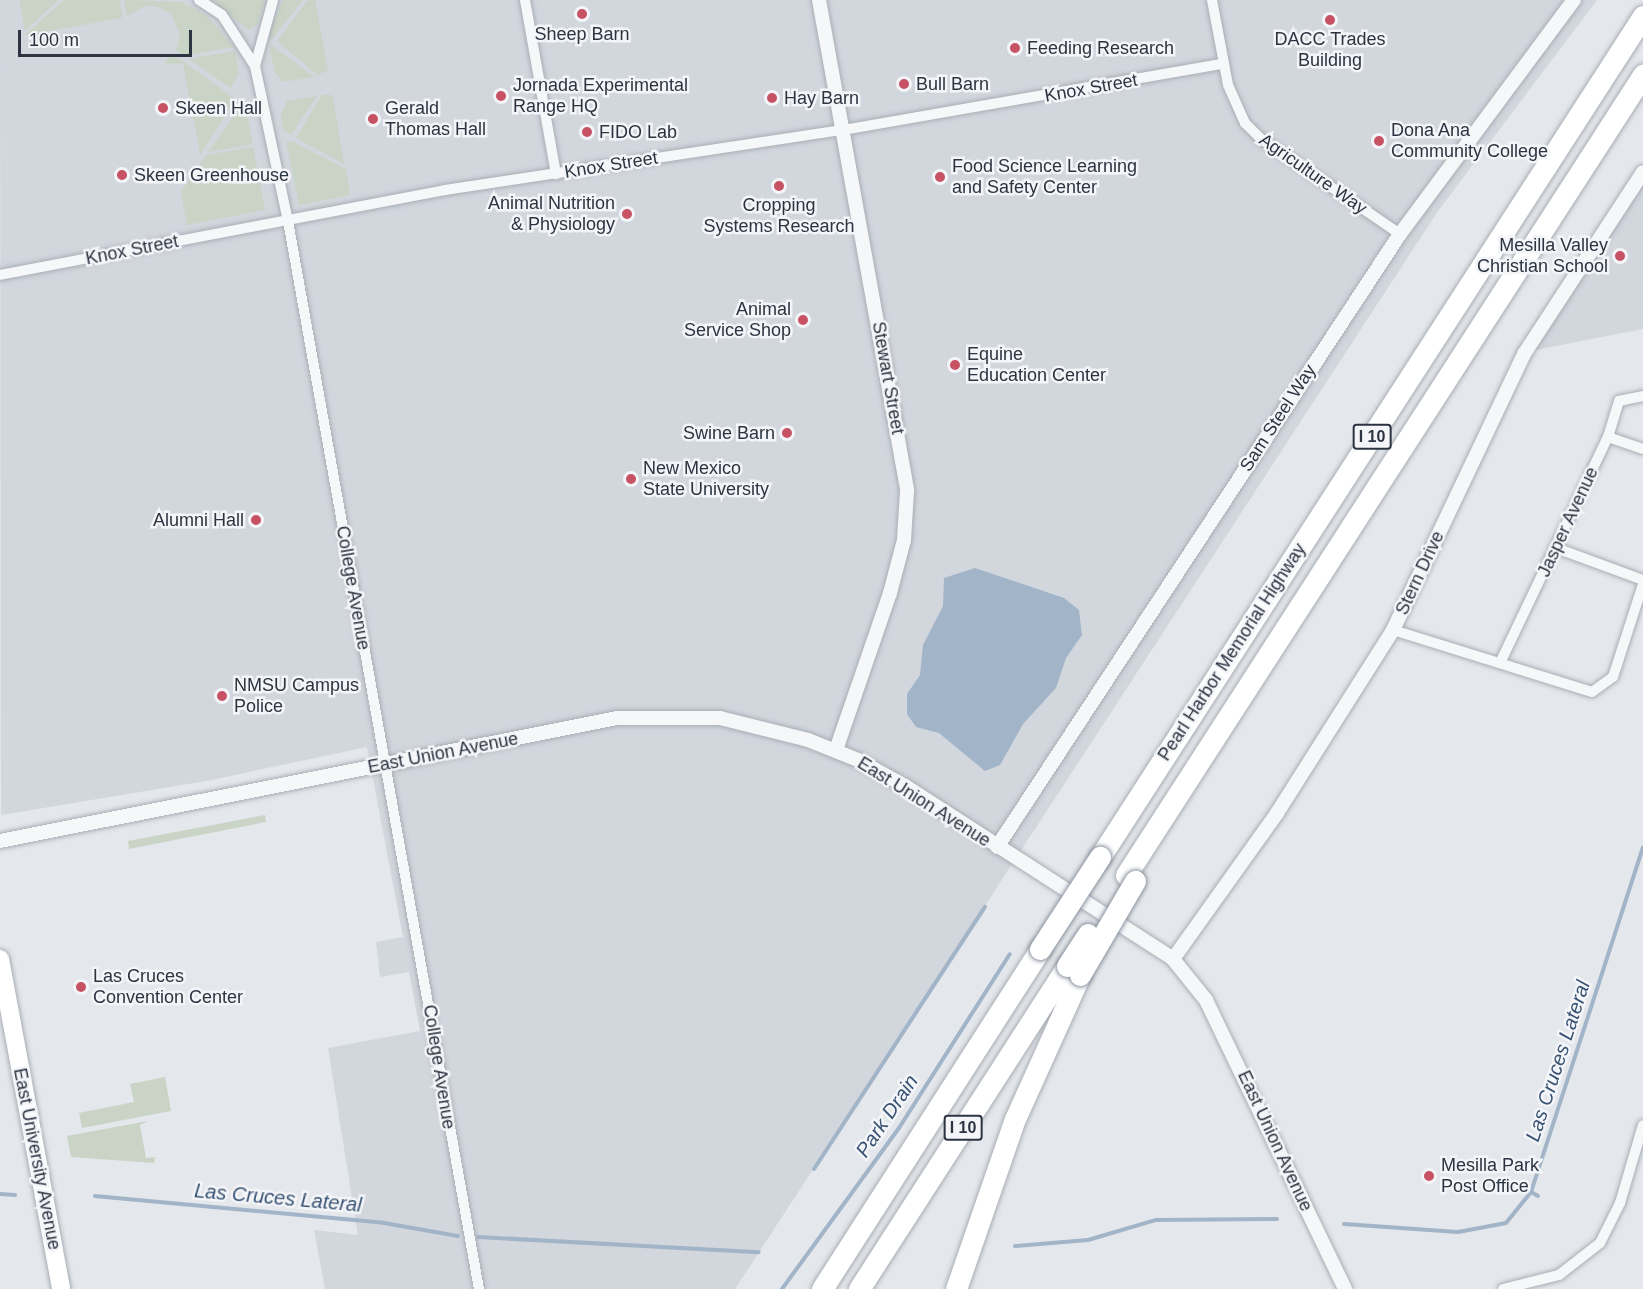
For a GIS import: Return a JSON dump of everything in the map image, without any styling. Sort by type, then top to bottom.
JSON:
[{"type":"highway","name":"Pearl Harbor Memorial Highway","points":[[822,1289],[1643,16]]},
{"type":"highway","name":"Pearl Harbor Memorial Highway","points":[[859,1289],[1074,971],[1288,626],[1643,75]]},
{"type":"highway","points":[[950,1289],[1074,971]]},
{"type":"highway","points":[[805,1289],[932,1119]]},
{"type":"highway","points":[[956,1289],[979,1216]]},
{"type":"main road","name":"East University Avenue","points":[[0,959],[61,1289]]},
{"type":"street","points":[[199,0],[222,15],[255,66]]},
{"type":"street","points":[[255,66],[273,0]]},
{"type":"street","points":[[525,0],[556,174]]},
{"type":"street","name":"Stewart Street","points":[[819,0],[903,463],[907,516],[890,593],[836,750]]},
{"type":"street","name":"Agriculture Way","points":[[1212,0],[1223,64],[1236,107],[1252,131],[1400,234]]},
{"type":"street","name":"Sam Steel Way","points":[[997,847],[1400,234],[1574,0]]},
{"type":"street","name":"Knox Street","points":[[0,275],[445,190],[843,130],[1223,64]]},
{"type":"street","name":"College Avenue","points":[[255,66],[288,221],[479,1289]]},
{"type":"street","name":"Stern Drive","points":[[1173,959],[1277,813],[1392,630],[1524,354],[1643,172]]},
{"type":"street","name":"Jasper Avenue","points":[[1500,663],[1608,437],[1619,401],[1643,396]]},
{"type":"street","points":[[1608,437],[1643,449]]},
{"type":"street","points":[[1392,630],[1592,692],[1613,677],[1643,582],[1556,548]]},
{"type":"street","name":"East Union Avenue","points":[[0,841],[617,718],[670,716],[743,722],[836,750],[905,786],[1173,959],[1206,1000],[1345,1289]]},
{"type":"street","points":[[1503,1289],[1559,1275],[1599,1243],[1620,1203],[1643,1125]]},
{"type":"shaded area","name":"New Mexico State University","points":[[0,0],[1597,0],[1438,211],[735,1289],[325,1289],[314,1230],[358,1235],[328,1048],[420,1031],[409,972],[380,977],[376,942],[403,937],[367,747],[206,781],[1,815]]},
{"type":"shaded area","name":"Mesilla Valley Christian School","points":[[1643,184],[1643,329],[1535,350]]},
{"type":"green space","points":[[19,0],[58,0],[25,31]]},
{"type":"green space","points":[[64,0],[120,0],[122,18],[25,35]]},
{"type":"green space","points":[[124,0],[182,2],[206,15],[234,47],[184,56],[176,50],[180,35],[172,15],[156,6],[145,6],[127,16]]},
{"type":"green space","points":[[213,0],[265,0],[257,25],[248,30]]},
{"type":"green space","points":[[283,0],[303,0],[269,43],[271,27]]},
{"type":"green space","points":[[315,0],[328,70],[318,75],[277,41],[307,1]]},
{"type":"green space","points":[[269,46],[273,46],[314,77],[283,82],[275,73]]},
{"type":"green space","points":[[235,51],[239,73],[231,88],[189,59]]},
{"type":"green space","points":[[173,54],[235,99],[200,155],[183,63],[167,65],[166,61]]},
{"type":"green space","points":[[322,95],[333,96],[344,164],[296,138]]},
{"type":"green space","points":[[317,96],[291,135],[283,130],[281,115],[287,101]]},
{"type":"green space","points":[[239,109],[248,119],[253,144],[208,152]]},
{"type":"green space","points":[[291,141],[346,169],[350,195],[299,205],[286,142]]},
{"type":"green space","points":[[253,147],[265,210],[187,225],[181,192],[206,155]]},
{"type":"green space","points":[[265,815],[266,822],[129,849],[128,841]]},
{"type":"green space","points":[[165,1077],[171,1111],[82,1128],[79,1113],[134,1102],[130,1084]]},
{"type":"green space","points":[[148,1121],[140,1125],[146,1158],[155,1157],[154,1163],[71,1157],[67,1136]]},
{"type":"water","points":[[975,568],[1064,598],[1079,610],[1082,635],[1066,658],[1056,688],[1023,724],[1000,765],[985,771],[939,733],[916,727],[907,714],[907,694],[920,675],[923,645],[943,606],[944,578]]},
{"type":"waterway","name":"Las Cruces Lateral","points":[[1344,1224],[1458,1232],[1506,1223],[1531,1192],[1643,848]]},
{"type":"waterway","points":[[814,1169],[985,907]]},
{"type":"waterway","name":"Park Drain","points":[[782,1289],[899,1128],[1010,954]]},
{"type":"waterway","points":[[1531,1192],[1538,1196]]},
{"type":"waterway","name":"Las Cruces Lateral","points":[[0,1194],[15,1195]]},
{"type":"waterway","name":"Las Cruces Lateral","points":[[95,1196],[384,1223],[458,1236]]},
{"type":"waterway","name":"Las Cruces Lateral","points":[[1015,1246],[1088,1240],[1156,1220],[1277,1219]]},
{"type":"waterway","name":"Las Cruces Lateral","points":[[478,1237],[759,1252]]},
{"type":"place","name":"Sheep Barn","points":[[582,14]]},
{"type":"place","name":"DACC Trades Building","points":[[1330,20]]},
{"type":"place","name":"Feeding Research","points":[[1015,48]]},
{"type":"place","name":"Bull Barn","points":[[904,84]]},
{"type":"place","name":"Jornada Experimental Range HQ","points":[[501,96]]},
{"type":"place","name":"Hay Barn","points":[[772,98]]},
{"type":"place","name":"Skeen Hall","points":[[163,108]]},
{"type":"place","name":"Gerald Thomas Hall","points":[[373,119]]},
{"type":"place","name":"FIDO Lab","points":[[587,132]]},
{"type":"place","name":"Dona Ana Community College","points":[[1379,141]]},
{"type":"place","name":"Skeen Greenhouse","points":[[122,175]]},
{"type":"place","name":"Food Science Learning and Safety Center","points":[[940,177]]},
{"type":"place","name":"Cropping Systems Research","points":[[779,186]]},
{"type":"place","name":"Animal Nutrition & Physiology","points":[[627,214]]},
{"type":"place","name":"Mesilla Valley Christian School","points":[[1620,256]]},
{"type":"place","name":"Animal Service Shop","points":[[803,320]]},
{"type":"place","name":"Equine Education Center","points":[[955,365]]},
{"type":"place","name":"Swine Barn","points":[[787,433]]},
{"type":"place","name":"New Mexico State University","points":[[631,479]]},
{"type":"place","name":"Alumni Hall","points":[[256,520]]},
{"type":"place","name":"NMSU Campus Police","points":[[222,696]]},
{"type":"place","name":"Las Cruces Convention Center","points":[[81,987]]},
{"type":"place","name":"Mesilla Park Post Office","points":[[1429,1176]]}]
